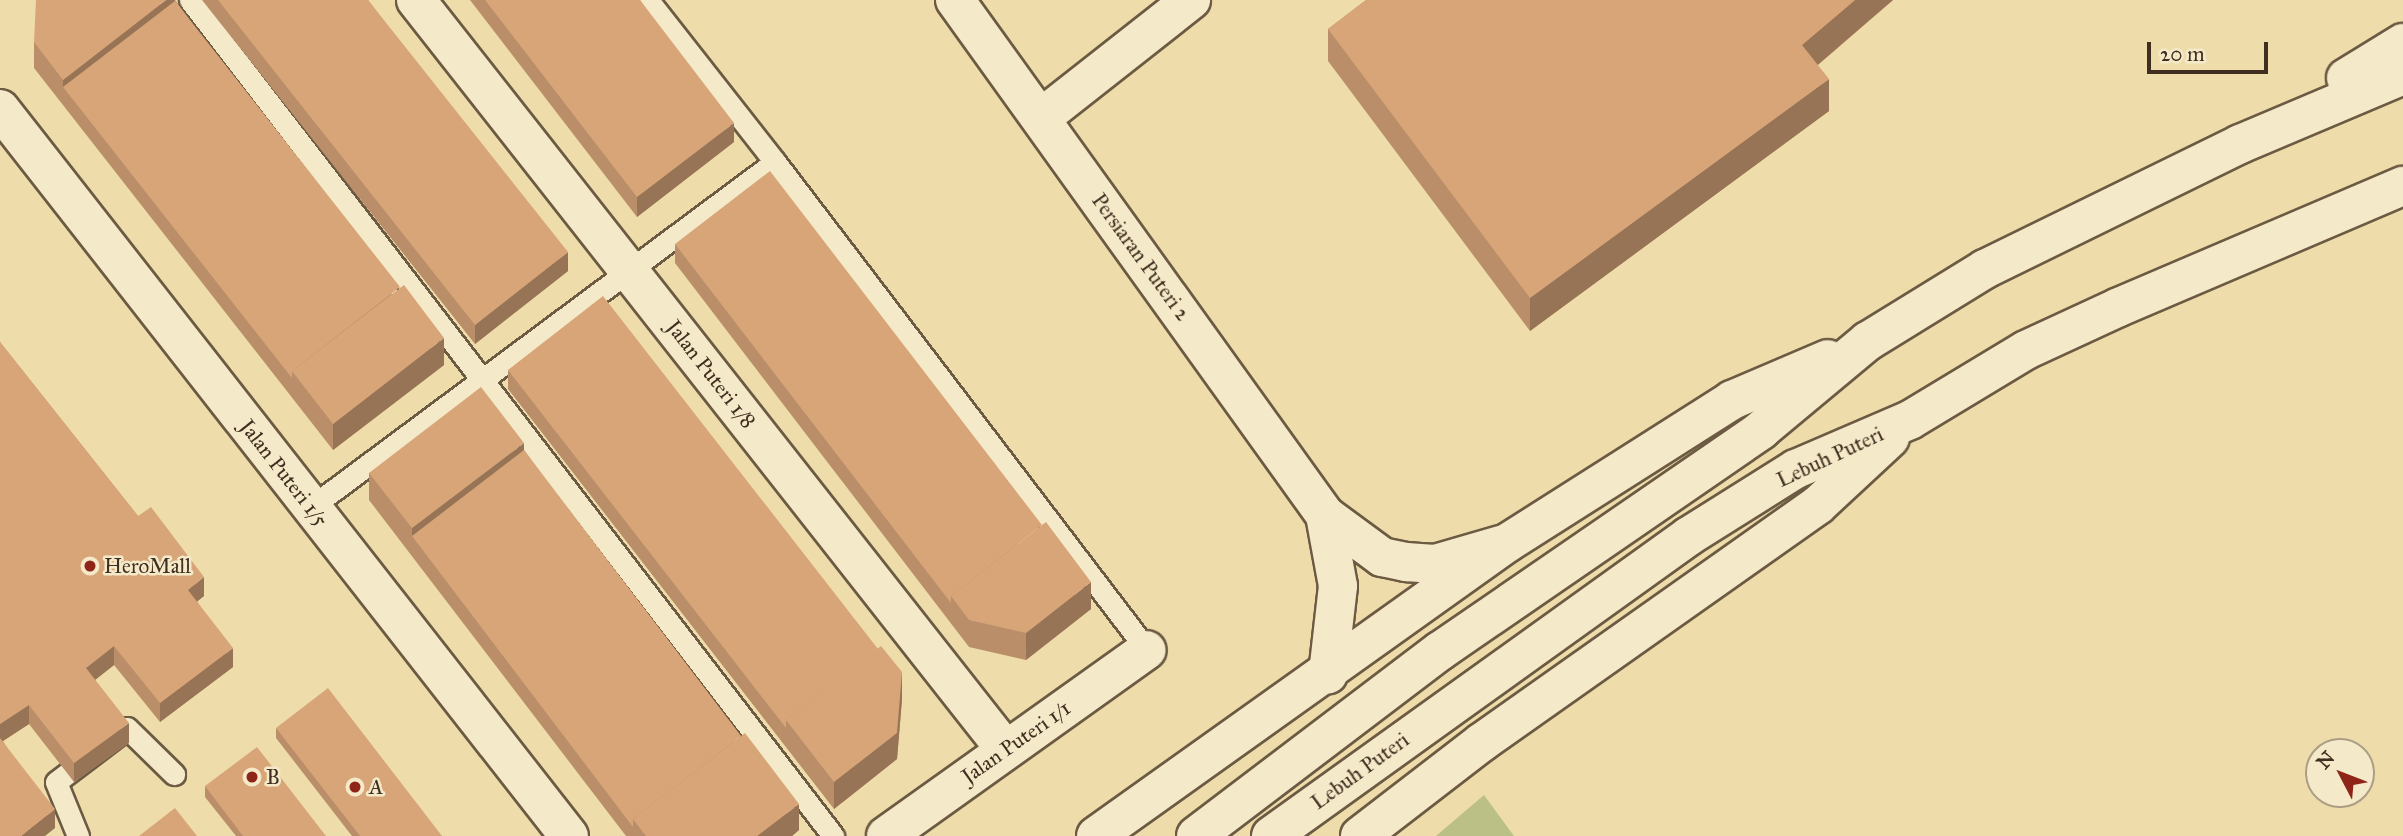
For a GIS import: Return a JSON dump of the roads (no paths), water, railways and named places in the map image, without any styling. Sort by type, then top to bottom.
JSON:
[{"type":"main road","name":"Jalan Puteri 1/8","points":[[416,0],[1005,749]]},
{"type":"main road","name":"Persiaran Puteri 2","points":[[955,0],[1325,514],[1382,557],[1406,562],[1435,564],[1507,543]]},
{"type":"main road","points":[[1041,118],[1191,0]]},
{"type":"main road","points":[[2240,144],[2403,43]]},
{"type":"main road","points":[[1196,836],[1440,651],[1761,430],[1868,341],[1985,269],[2240,144],[2403,75]]},
{"type":"main road","points":[[2240,144],[2403,96]]},
{"type":"main road","name":"Jalan Puteri 1/5","points":[[0,108],[569,836]]},
{"type":"main road","name":"Lebuh Puteri","points":[[1271,836],[1689,536],[1796,469],[1910,420],[2026,350],[2403,186]]},
{"type":"main road","points":[[1096,836],[1328,674],[1507,543],[1732,400],[1868,341]]},
{"type":"main road","points":[[1360,836],[1482,742],[1818,505],[1910,420]]},
{"type":"main road","name":"Persiaran Puteri 2","points":[[1325,514],[1338,586],[1328,674]]},
{"type":"main road","name":"Jalan Puteri 1/1","points":[[886,836],[1147,650]]},
{"type":"lane","points":[[190,0],[833,836]]},
{"type":"lane","points":[[648,0],[1147,650]]},
{"type":"lane","points":[[311,508],[775,162]]},
{"type":"lane","points":[[78,836],[56,782],[127,728],[174,774]]},
{"type":"place","name":"HeroMall","points":[[90,566]]},
{"type":"place","name":"B","points":[[252,777]]},
{"type":"place","name":"A","points":[[355,787]]}]
